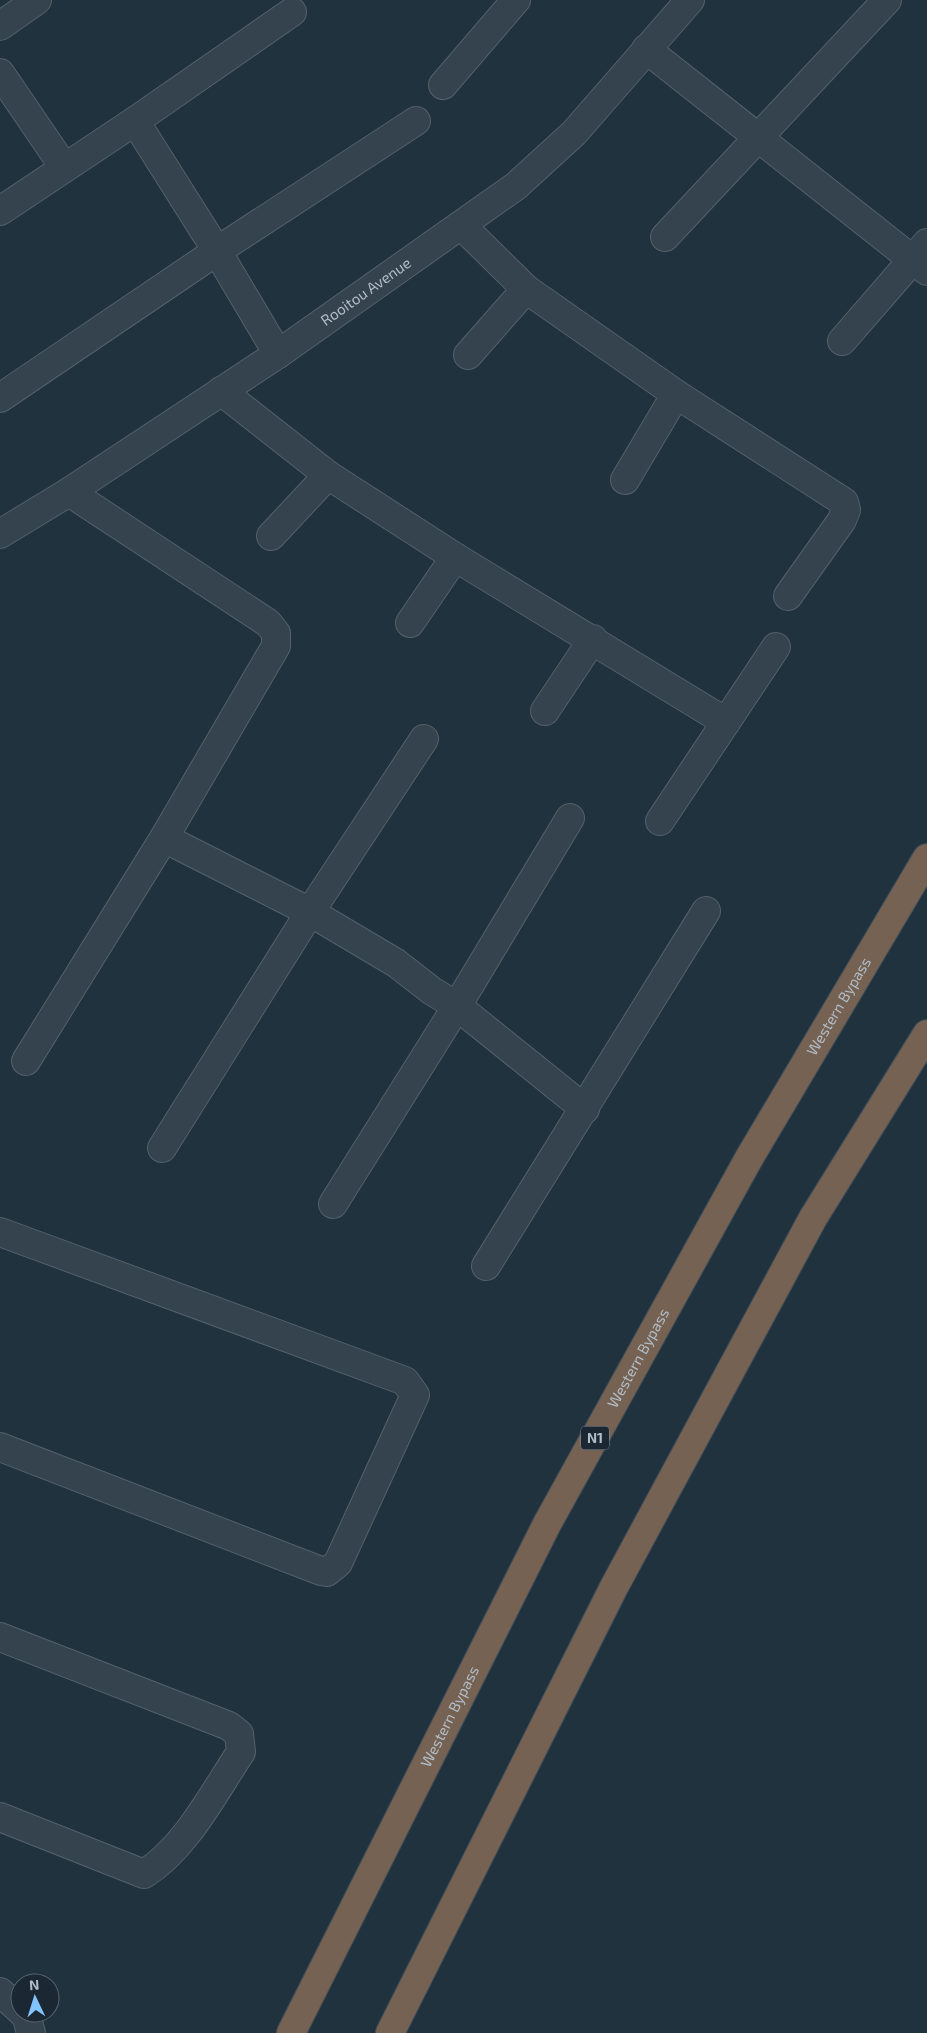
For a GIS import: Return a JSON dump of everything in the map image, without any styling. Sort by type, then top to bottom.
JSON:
[{"type":"highway","name":"Western Bypass","points":[[292,2033],[547,1524],[748,1160],[927,858]]},
{"type":"highway","points":[[390,2033],[619,1578],[813,1218],[927,1034]]},
{"type":"street","points":[[0,26],[37,0]]},
{"type":"street","points":[[443,85],[516,0]]},
{"type":"street","points":[[666,237],[887,0]]},
{"type":"street","name":"Rooitou Avenue","points":[[1,531],[69,492],[278,354],[462,226],[516,186],[574,133],[646,49],[682,2]]},
{"type":"street","points":[[0,211],[135,121],[292,12]]},
{"type":"street","points":[[646,49],[758,137],[922,258],[842,341]]},
{"type":"street","points":[[0,73],[64,167]]},
{"type":"street","points":[[135,121],[217,251],[278,354]]},
{"type":"street","points":[[0,398],[217,251],[416,121]]},
{"type":"street","points":[[462,226],[526,289],[676,394],[844,502],[846,510],[842,520],[788,596]]},
{"type":"street","points":[[468,355],[526,289]]},
{"type":"street","points":[[221,390],[328,475],[455,557],[593,639],[726,722]]},
{"type":"street","points":[[625,480],[676,394]]},
{"type":"street","points":[[271,536],[328,475]]},
{"type":"street","points":[[26,1061],[164,838],[276,646],[276,633],[268,622],[69,492]]},
{"type":"street","points":[[410,623],[455,557]]},
{"type":"street","points":[[545,711],[593,639]]},
{"type":"street","points":[[660,821],[776,646]]},
{"type":"street","points":[[162,1148],[310,912],[424,739]]},
{"type":"street","points":[[333,1204],[457,1006],[570,818]]},
{"type":"street","points":[[164,838],[310,912],[396,963],[457,1006],[585,1109]]},
{"type":"street","points":[[486,1266],[706,911]]},
{"type":"street","points":[[0,1232],[405,1382],[415,1395],[338,1563],[328,1572],[321,1571],[0,1447]]},
{"type":"street","points":[[0,1637],[229,1726],[239,1734],[242,1752],[178,1843],[161,1862],[144,1874],[0,1817]]},
{"type":"street","points":[[0,1992],[10,2001]]}]
